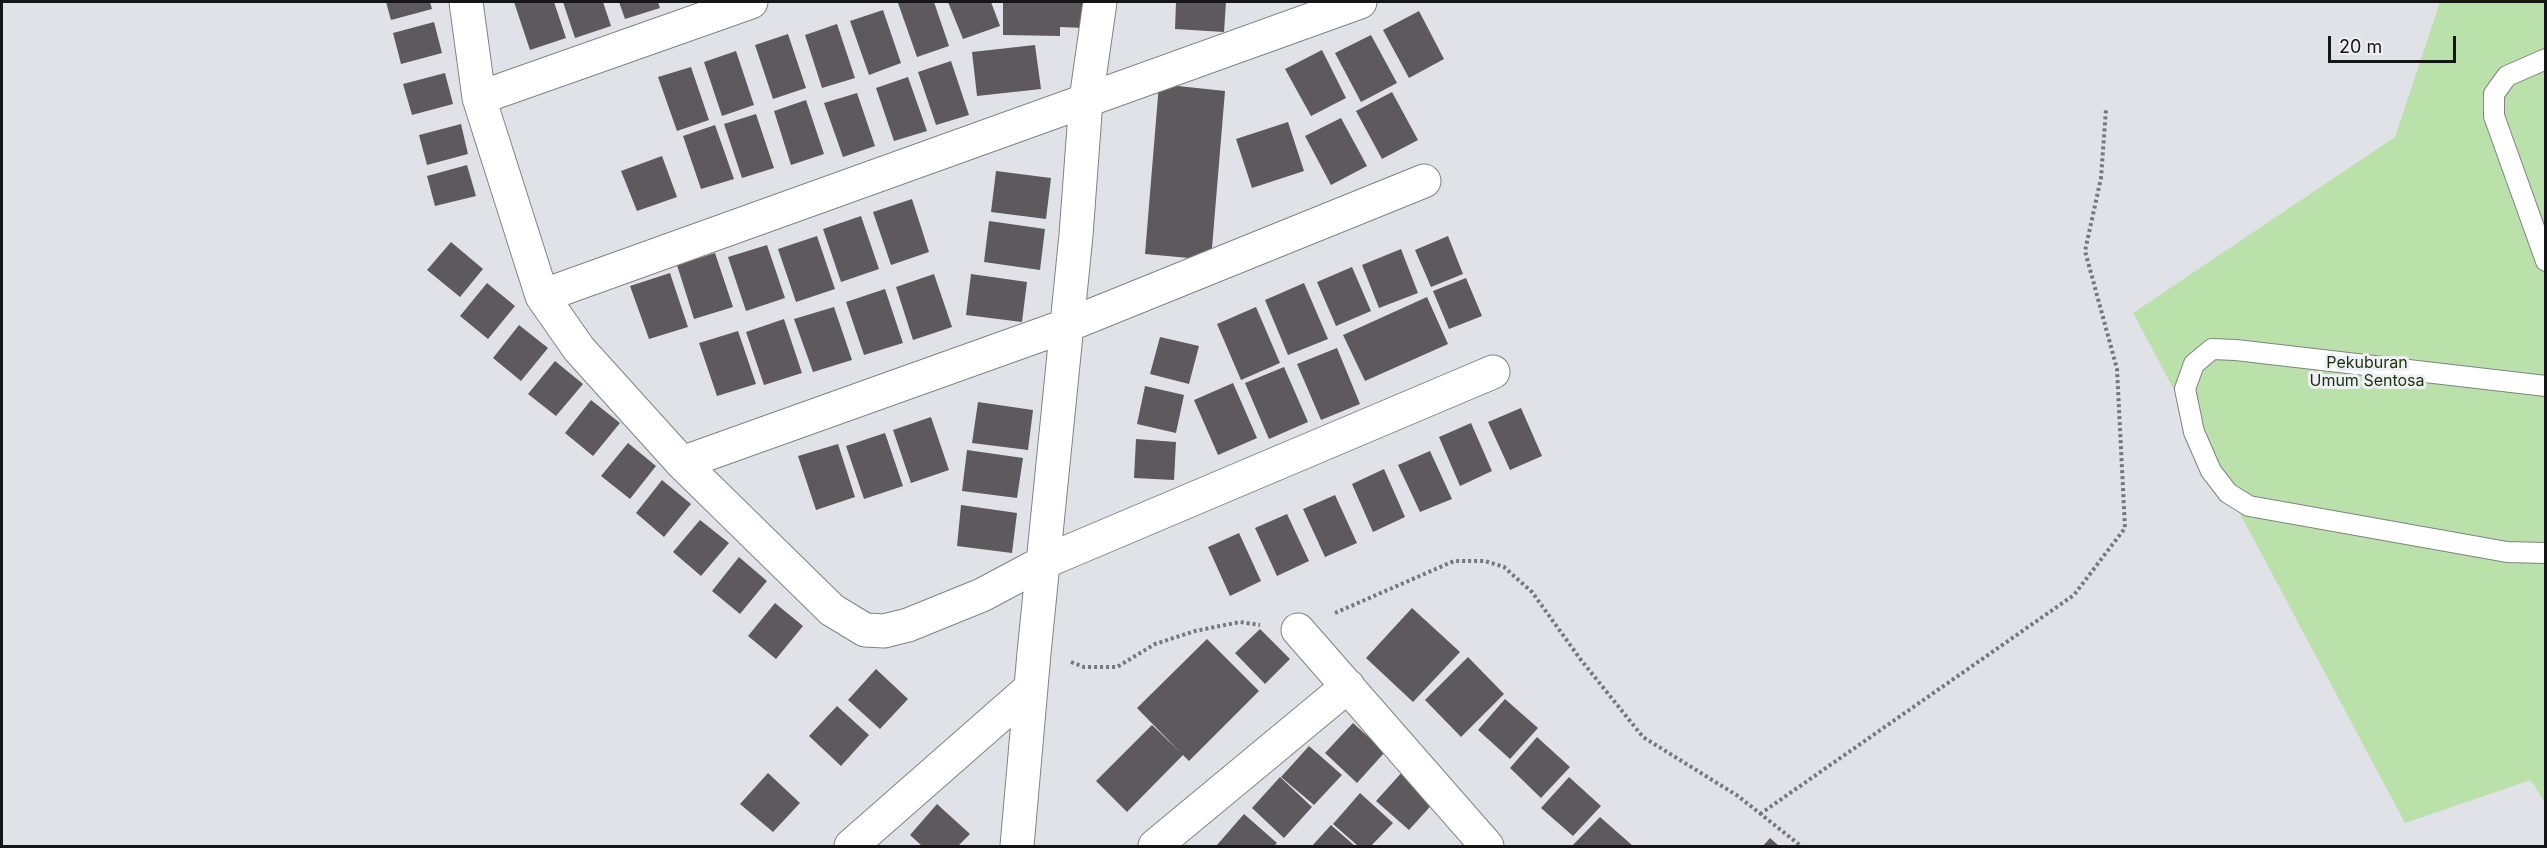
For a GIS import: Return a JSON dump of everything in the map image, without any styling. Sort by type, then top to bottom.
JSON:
[{"type":"street","points":[[466,2],[479,98],[542,296],[579,349],[682,463],[832,609],[865,630],[884,631],[908,625],[981,596],[1044,562],[1493,372]]},
{"type":"street","points":[[479,98],[750,2]]},
{"type":"street","points":[[1017,846],[1034,653],[1068,325],[1086,100],[1100,2]]},
{"type":"street","points":[[542,296],[1360,2]]},
{"type":"street","points":[[682,463],[1068,325],[1424,181]]},
{"type":"street","points":[[1298,630],[1481,844]]},
{"type":"street","points":[[1155,846],[1348,687]]},
{"type":"street","points":[[851,846],[1031,688]]},
{"type":"lane","points":[[2545,256],[2493,116],[2494,94],[2507,76],[2546,59]]},
{"type":"lane","points":[[2546,386],[2212,349],[2194,364],[2185,389],[2194,432],[2211,471],[2228,493],[2249,506],[2507,552],[2546,553]]},
{"type":"path","points":[[1760,814],[2073,595],[2125,528],[2116,369],[2085,250],[2101,178],[2106,109]]},
{"type":"path","points":[[1034,653],[1059,657],[1084,667],[1117,667],[1155,644],[1195,631],[1240,622],[1298,630],[1454,561],[1485,561],[1504,567],[1532,592],[1581,660],[1643,736],[1738,796],[1801,846]]},
{"type":"green space","name":"Pekuburan Umum Sentosa","points":[[2440,2],[2545,2],[2545,803],[2531,780],[2405,823],[2133,313],[2395,137]]},
{"type":"building","points":[[386,2],[430,2],[432,9],[391,20]]},
{"type":"building","points":[[514,2],[554,2],[566,38],[530,50]]},
{"type":"building","points":[[563,2],[603,2],[611,26],[575,38]]},
{"type":"building","points":[[619,2],[658,2],[660,8],[625,19]]},
{"type":"building","points":[[934,2],[949,46],[917,57],[898,3]]},
{"type":"building","points":[[948,2],[991,2],[1000,26],[963,39]]},
{"type":"building","points":[[1003,2],[1085,2],[1085,28],[1060,27],[1060,36],[1003,35]]},
{"type":"building","points":[[1176,2],[1226,2],[1224,32],[1175,29]]},
{"type":"building","points":[[883,10],[901,63],[869,75],[850,21]]},
{"type":"building","points":[[1419,11],[1444,59],[1409,78],[1383,30]]},
{"type":"building","points":[[434,22],[442,53],[401,64],[393,33]]},
{"type":"building","points":[[837,24],[855,78],[822,88],[805,35]]},
{"type":"building","points":[[788,34],[806,88],[773,99],[755,45]]},
{"type":"building","points":[[1371,35],[1397,83],[1361,102],[1335,53]]},
{"type":"building","points":[[1035,45],[1041,89],[977,96],[972,52]]},
{"type":"building","points":[[1322,50],[1346,98],[1311,116],[1285,69]]},
{"type":"building","points":[[736,51],[754,105],[722,116],[704,62]]},
{"type":"building","points":[[951,61],[969,115],[936,125],[918,72]]},
{"type":"building","points":[[691,67],[709,120],[677,131],[658,77]]},
{"type":"building","points":[[445,73],[453,104],[412,115],[403,84]]},
{"type":"building","points":[[908,77],[927,131],[894,141],[876,88]]},
{"type":"building","points":[[1159,84],[1225,91],[1211,260],[1145,254]]},
{"type":"building","points":[[1392,92],[1418,140],[1382,159],[1356,111]]},
{"type":"building","points":[[857,93],[875,146],[843,157],[824,103]]},
{"type":"building","points":[[806,100],[824,154],[791,165],[774,111]]},
{"type":"building","points":[[756,114],[774,168],[742,178],[724,124]]},
{"type":"building","points":[[1341,118],[1367,166],[1331,185],[1305,136]]},
{"type":"building","points":[[1288,122],[1304,171],[1252,188],[1236,139]]},
{"type":"building","points":[[461,124],[468,154],[427,165],[419,135]]},
{"type":"building","points":[[715,125],[734,179],[701,189],[683,136]]},
{"type":"building","points":[[662,156],[677,197],[637,211],[621,171]]},
{"type":"building","points":[[467,165],[476,196],[435,206],[427,176]]},
{"type":"building","points":[[996,171],[1051,178],[1046,219],[991,212]]},
{"type":"building","points":[[912,199],[929,252],[891,265],[873,212]]},
{"type":"building","points":[[861,216],[879,269],[841,282],[823,229]]},
{"type":"building","points":[[989,221],[1045,229],[1040,270],[984,262]]},
{"type":"building","points":[[817,236],[835,289],[796,302],[778,249]]},
{"type":"building","points":[[1448,236],[1463,274],[1431,287],[1415,250]]},
{"type":"building","points":[[451,242],[483,269],[460,297],[427,270]]},
{"type":"building","points":[[767,245],[785,298],[746,311],[728,257]]},
{"type":"building","points":[[1401,249],[1418,293],[1379,308],[1362,265]]},
{"type":"building","points":[[715,253],[733,307],[694,319],[677,265]]},
{"type":"building","points":[[1352,267],[1371,311],[1336,326],[1317,282]]},
{"type":"building","points":[[670,273],[688,327],[649,339],[630,286]]},
{"type":"building","points":[[934,274],[952,327],[913,340],[896,287]]},
{"type":"building","points":[[971,274],[1027,282],[1022,322],[966,315]]},
{"type":"building","points":[[1466,278],[1482,316],[1449,329],[1433,291]]},
{"type":"building","points":[[487,283],[515,306],[488,339],[460,316]]},
{"type":"building","points":[[1304,283],[1328,339],[1288,355],[1265,300]]},
{"type":"building","points":[[885,289],[903,343],[864,355],[846,302]]},
{"type":"building","points":[[1427,297],[1448,344],[1365,381],[1343,335]]},
{"type":"building","points":[[834,307],[852,360],[813,372],[794,319]]},
{"type":"building","points":[[1256,307],[1280,363],[1241,380],[1217,324]]},
{"type":"building","points":[[784,319],[802,373],[764,385],[746,332]]},
{"type":"building","points":[[519,325],[548,348],[521,381],[493,358]]},
{"type":"building","points":[[738,331],[756,384],[717,396],[699,343]]},
{"type":"building","points":[[1160,337],[1199,346],[1189,384],[1150,374]]},
{"type":"building","points":[[1337,348],[1360,404],[1321,420],[1297,364]]},
{"type":"building","points":[[555,361],[583,384],[556,416],[528,394]]},
{"type":"building","points":[[1284,367],[1308,422],[1269,439],[1245,383]]},
{"type":"building","points":[[1233,383],[1257,438],[1218,455],[1194,400]]},
{"type":"building","points":[[1145,386],[1184,395],[1176,433],[1137,424]]},
{"type":"building","points":[[591,400],[620,423],[593,456],[565,433]]},
{"type":"building","points":[[978,402],[1033,410],[1028,450],[972,443]]},
{"type":"building","points":[[1521,408],[1542,456],[1510,470],[1488,422]]},
{"type":"building","points":[[931,417],[949,470],[911,483],[893,430]]},
{"type":"building","points":[[1471,423],[1492,471],[1460,486],[1439,437]]},
{"type":"building","points":[[885,433],[903,486],[864,499],[846,446]]},
{"type":"building","points":[[1136,439],[1176,442],[1174,480],[1134,478]]},
{"type":"building","points":[[628,443],[656,466],[630,499],[601,476]]},
{"type":"building","points":[[838,444],[855,497],[816,510],[798,456]]},
{"type":"building","points":[[967,450],[1023,458],[1017,498],[962,491]]},
{"type":"building","points":[[1430,451],[1452,499],[1420,512],[1398,465]]},
{"type":"building","points":[[1384,469],[1405,517],[1373,532],[1352,484]]},
{"type":"building","points":[[662,480],[691,504],[664,537],[636,513]]},
{"type":"building","points":[[1335,495],[1357,543],[1325,557],[1303,509]]},
{"type":"building","points":[[961,505],[1017,513],[1012,553],[957,546]]},
{"type":"building","points":[[1287,514],[1309,561],[1277,576],[1255,528]]},
{"type":"building","points":[[700,520],[729,543],[701,576],[673,552]]},
{"type":"building","points":[[1239,533],[1261,581],[1230,596],[1208,547]]},
{"type":"building","points":[[739,557],[767,581],[740,614],[712,591]]},
{"type":"building","points":[[775,603],[803,626],[776,659],[748,636]]},
{"type":"building","points":[[1412,608],[1460,652],[1413,702],[1366,658]]},
{"type":"building","points":[[1260,629],[1290,659],[1265,684],[1235,653]]},
{"type":"building","points":[[1207,639],[1259,691],[1189,761],[1183,755],[1127,812],[1096,781],[1152,725],[1180,752],[1137,708]]},
{"type":"building","points":[[1468,657],[1504,694],[1461,737],[1425,700]]},
{"type":"building","points":[[876,669],[908,699],[880,729],[848,700]]},
{"type":"building","points":[[1505,699],[1538,728],[1510,759],[1478,730]]},
{"type":"building","points":[[837,706],[869,735],[841,766],[809,736]]},
{"type":"building","points":[[1353,723],[1385,752],[1357,783],[1325,753]]},
{"type":"building","points":[[1537,737],[1570,767],[1541,798],[1510,768]]},
{"type":"building","points":[[1309,746],[1342,775],[1314,805],[1281,777]]},
{"type":"building","points":[[1404,770],[1437,799],[1409,830],[1376,801]]},
{"type":"building","points":[[768,773],[800,803],[773,832],[740,804]]},
{"type":"building","points":[[1280,777],[1312,807],[1284,838],[1252,808]]},
{"type":"building","points":[[1569,777],[1601,806],[1573,836],[1541,808]]},
{"type":"building","points":[[1360,793],[1393,823],[1371,846],[1358,846],[1333,824]]},
{"type":"building","points":[[937,804],[970,834],[958,846],[922,846],[910,835]]},
{"type":"building","points":[[1244,814],[1277,843],[1274,846],[1217,845]]},
{"type":"building","points":[[1600,817],[1633,846],[1572,846]]},
{"type":"building","points":[[1331,825],[1355,846],[1312,846]]},
{"type":"building","points":[[1770,838],[1779,846],[1763,846]]}]
